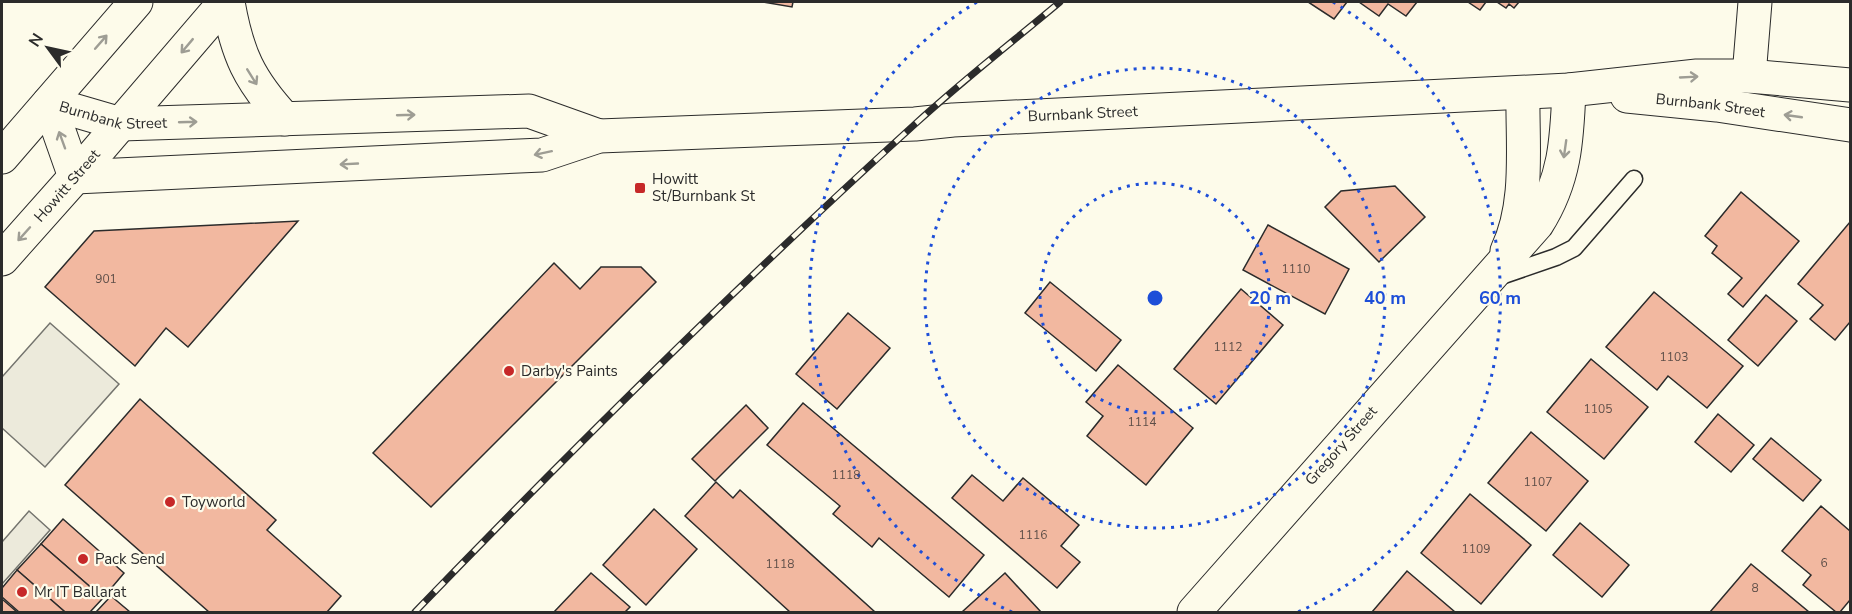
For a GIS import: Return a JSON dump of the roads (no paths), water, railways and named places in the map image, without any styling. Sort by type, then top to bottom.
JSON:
[{"type":"main road","points":[[2,157],[136,2]]},
{"type":"main road","points":[[226,2],[244,64],[261,92],[285,119]]},
{"type":"main road","name":"Howitt Street","points":[[2,259],[226,2]]},
{"type":"main road","points":[[1749,76],[1755,2]]},
{"type":"main road","name":"Burnbank Street","points":[[49,103],[75,177],[542,155],[599,136],[915,124],[953,120],[1523,93],[1670,78],[1749,76],[1851,85]]},
{"type":"main road","name":"Burnbank Street","points":[[1569,90],[1717,105],[1851,125]]},
{"type":"main road","name":"Gregory Street","points":[[1194,612],[1537,224],[1556,186],[1566,148],[1569,90]]},
{"type":"main road","name":"Gregory Street","points":[[1488,280],[1510,245],[1521,200],[1523,93]]},
{"type":"main road","name":"Burnbank Street","points":[[49,103],[121,124],[529,111],[599,136]]},
{"type":"lane","points":[[1488,280],[1556,257],[1574,248],[1634,179]]},
{"type":"railway","points":[[415,612],[598,426],[786,243],[932,109],[1060,2]]},
{"type":"place","name":"Howitt St/Burnbank St","points":[[640,188]]},
{"type":"place","name":"Darby's Paints","points":[[509,371]]},
{"type":"place","name":"Toyworld","points":[[170,502]]},
{"type":"place","name":"Pack Send","points":[[83,559]]},
{"type":"place","name":"Mr IT Ballarat","points":[[22,592]]}]
